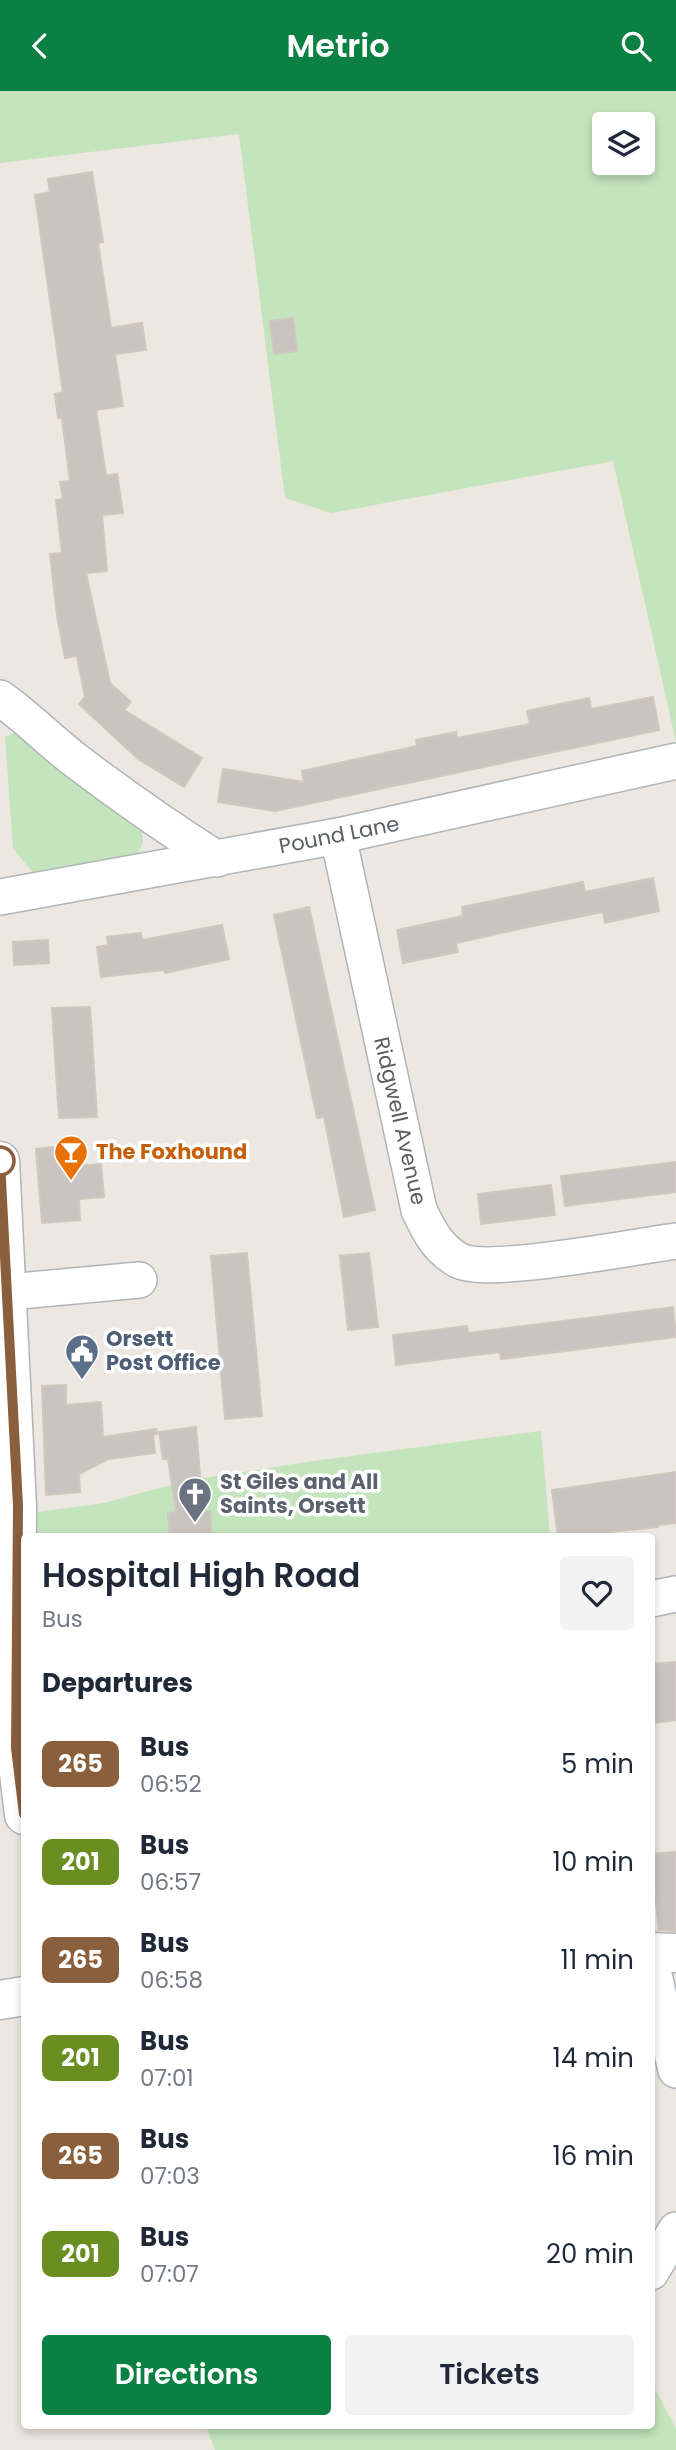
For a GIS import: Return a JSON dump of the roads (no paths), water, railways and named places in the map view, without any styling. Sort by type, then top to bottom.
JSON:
[{"type":"main road","points":[[0,1161],[18,1506],[16,1748],[21,1790]]},
{"type":"main road","points":[[655,1952],[676,1953]]},
{"type":"main road","points":[[0,2000],[21,1996]]},
{"type":"street","points":[[0,698],[125,798],[216,859]]},
{"type":"street","name":"Pound Lane","points":[[0,897],[338,836],[676,761]]},
{"type":"street","name":"Ridgwell Avenue","points":[[338,836],[419,1210],[434,1241],[459,1261],[497,1265],[676,1241]]},
{"type":"street","points":[[8,1292],[139,1280]]},
{"type":"street","points":[[655,1598],[676,1594]]},
{"type":"street","points":[[655,1979],[676,2070]]},
{"type":"street","points":[[655,2265],[676,2230]]},
{"type":"place","name":"The Foxhound","points":[[71,1182]]},
{"type":"place","name":"Orsett Post Office","points":[[82,1381]]},
{"type":"place","name":"St Giles and All Saints, Orsett","points":[[195,1524]]}]
